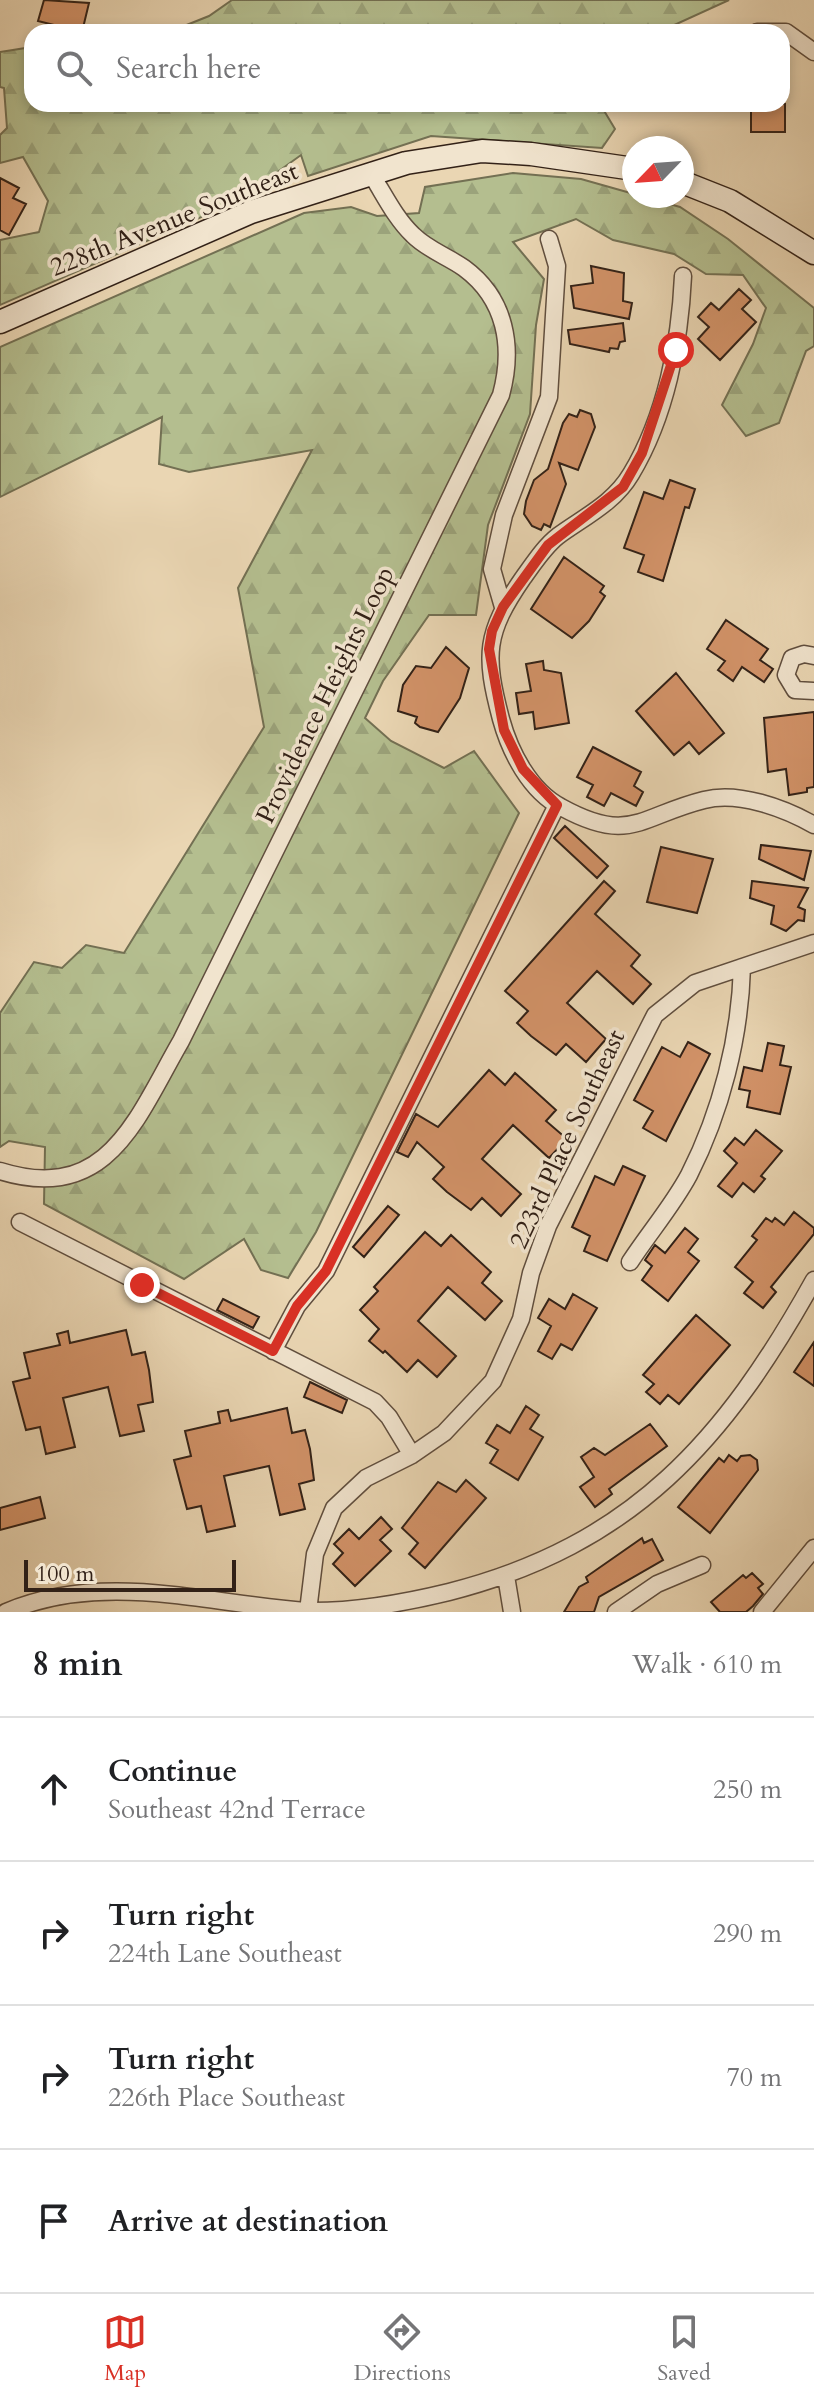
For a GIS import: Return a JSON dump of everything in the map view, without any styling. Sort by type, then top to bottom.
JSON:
[{"type":"main road","name":"228th Avenue Southeast","points":[[0,322],[251,212],[406,163],[482,151],[531,154],[622,167]]},
{"type":"main road","points":[[694,187],[730,201],[814,253]]},
{"type":"street","points":[[790,35],[814,52]]},
{"type":"street","name":"Providence Heights Loop","points":[[0,1171],[29,1178],[74,1175],[101,1161],[125,1139],[181,1041],[501,395],[509,367],[509,344],[495,305],[476,278],[412,234],[371,174]]},
{"type":"street","points":[[503,607],[492,569],[504,515],[549,397],[557,266],[549,239]]},
{"type":"street","points":[[683,276],[676,350],[633,472],[609,500],[548,545],[503,607],[489,649],[496,700],[512,752],[536,786],[557,805],[592,822],[633,826],[703,800],[728,798],[777,808],[814,825]]},
{"type":"street","points":[[814,656],[804,654],[792,658],[786,675],[795,690],[814,691]]},
{"type":"street","points":[[273,1351],[297,1306],[326,1271],[557,805]]},
{"type":"street","name":"223rd Place Southeast","points":[[308,1611],[315,1554],[334,1508],[366,1478],[412,1455],[461,1418],[493,1381],[521,1319],[531,1273],[548,1226],[655,1015],[695,983],[814,943]]},
{"type":"street","points":[[630,1262],[687,1178],[704,1142],[737,1027],[742,967]]},
{"type":"street","points":[[20,1222],[375,1402],[394,1424],[412,1455]]},
{"type":"street","points":[[6,1612],[73,1592],[101,1590],[170,1594],[308,1611],[421,1599],[506,1576],[585,1539],[618,1519],[702,1448],[778,1344],[814,1280]]},
{"type":"street","points":[[762,1612],[814,1548]]},
{"type":"street","points":[[616,1612],[657,1584],[702,1565]]},
{"type":"street","points":[[506,1576],[512,1612]]},
{"type":"green space","points":[[232,0],[729,0],[676,24],[189,24],[209,16]]},
{"type":"green space","points":[[24,48],[24,112],[605,112],[615,129],[602,148],[431,136],[308,176],[301,155],[236,202],[0,305],[0,240],[39,232],[48,201],[23,157],[0,163],[0,135],[7,128],[4,88],[0,87],[0,52]]},
{"type":"green space","points":[[513,173],[581,179],[622,191],[622,208],[682,208],[728,239],[814,308],[814,346],[806,351],[779,423],[746,436],[722,405],[753,344],[766,308],[743,275],[706,274],[674,254],[613,240],[576,219],[513,242],[544,279],[536,325],[530,414],[488,525],[476,615],[429,615],[383,681],[365,718],[391,741],[444,768],[474,751],[519,813],[316,1232],[288,1278],[261,1270],[244,1239],[184,1279],[44,1204],[45,1147],[9,1141],[0,1147],[0,1013],[34,962],[62,968],[86,945],[124,953],[264,727],[238,588],[312,450],[189,472],[159,464],[162,417],[0,497],[0,347],[304,213],[351,207],[377,216],[419,213],[425,187]]},
{"type":"building","points":[[44,0],[89,3],[84,24],[38,21]]},
{"type":"building","points":[[751,112],[785,112],[785,132],[751,132]]},
{"type":"building","points":[[0,178],[19,188],[13,198],[26,204],[9,235],[0,230]]},
{"type":"building","points":[[591,266],[624,273],[623,301],[632,303],[629,319],[574,308],[571,286],[593,283]]},
{"type":"building","points":[[739,289],[751,300],[742,309],[756,322],[720,360],[698,339],[709,327],[698,317],[711,303],[719,310]]},
{"type":"building","points":[[623,323],[625,341],[620,342],[618,349],[610,348],[609,352],[570,344],[568,330]]},
{"type":"building","points":[[580,410],[591,414],[595,427],[578,470],[559,463],[566,484],[550,527],[544,524],[541,530],[532,526],[524,514],[526,501],[534,480],[548,469],[563,423],[569,414],[577,417]]},
{"type":"building","points":[[670,480],[695,489],[689,508],[685,507],[663,581],[638,572],[644,555],[624,548],[644,492],[663,499]]},
{"type":"building","points":[[564,557],[604,586],[600,592],[605,596],[589,621],[572,638],[531,609]]},
{"type":"building","points":[[726,620],[768,649],[760,660],[773,669],[764,682],[742,667],[733,681],[718,670],[725,661],[707,649]]},
{"type":"building","points":[[446,647],[469,668],[460,698],[438,732],[420,727],[415,723],[417,717],[398,711],[403,685],[416,666],[431,668]]},
{"type":"building","points":[[543,661],[544,670],[561,673],[569,723],[535,729],[533,712],[519,714],[516,693],[531,691],[526,664]]},
{"type":"building","points":[[676,673],[724,733],[699,754],[689,742],[674,755],[636,711]]},
{"type":"building","points":[[814,712],[814,787],[807,788],[807,792],[789,795],[786,769],[768,772],[764,718]]},
{"type":"building","points":[[593,747],[641,772],[634,786],[643,792],[636,806],[611,793],[604,806],[587,797],[593,785],[577,777]]},
{"type":"building","points":[[565,826],[608,866],[597,878],[554,838]]},
{"type":"building","points":[[761,845],[811,851],[804,880],[759,859]]},
{"type":"building","points":[[661,847],[713,859],[697,913],[647,902]]},
{"type":"building","points":[[604,881],[615,891],[595,914],[640,955],[631,966],[651,984],[633,1004],[597,971],[567,1003],[606,1039],[586,1062],[566,1044],[556,1055],[531,1036],[517,1023],[528,1011],[505,991]]},
{"type":"building","points":[[752,881],[808,888],[798,907],[805,910],[804,921],[798,920],[786,931],[771,924],[774,906],[750,898]]},
{"type":"building","points":[[688,1042],[710,1054],[666,1141],[643,1128],[653,1111],[634,1100],[662,1047],[680,1057]]},
{"type":"building","points":[[768,1043],[784,1046],[780,1065],[791,1067],[780,1114],[747,1107],[750,1091],[739,1089],[744,1067],[762,1071]]},
{"type":"building","points":[[489,1070],[505,1085],[515,1073],[556,1110],[546,1121],[567,1139],[549,1158],[513,1125],[482,1159],[521,1194],[501,1216],[482,1198],[471,1210],[447,1192],[433,1179],[444,1167],[417,1142],[408,1157],[397,1152],[416,1114],[438,1127]]},
{"type":"building","points":[[756,1130],[782,1151],[761,1176],[765,1179],[754,1192],[743,1183],[732,1197],[718,1186],[737,1163],[724,1151],[735,1138],[744,1145]]},
{"type":"building","points":[[623,1166],[645,1176],[607,1261],[584,1251],[590,1236],[572,1227],[595,1176],[614,1185]]},
{"type":"building","points":[[388,1206],[399,1215],[364,1257],[353,1247]]},
{"type":"building","points":[[794,1212],[814,1228],[814,1234],[771,1287],[776,1292],[763,1308],[744,1293],[753,1282],[735,1267],[757,1240],[752,1236],[766,1218],[772,1222],[775,1218],[784,1225]]},
{"type":"building","points":[[685,1228],[698,1239],[688,1252],[699,1261],[668,1301],[642,1280],[652,1266],[645,1260],[655,1245],[665,1253]]},
{"type":"building","points":[[425,1232],[441,1246],[451,1235],[491,1272],[482,1283],[502,1301],[485,1320],[448,1287],[418,1321],[456,1356],[437,1377],[418,1360],[407,1372],[369,1341],[379,1329],[360,1310],[378,1291],[374,1287]]},
{"type":"building","points":[[573,1294],[597,1308],[572,1350],[561,1344],[552,1359],[538,1351],[551,1326],[538,1318],[549,1299],[565,1309]]},
{"type":"building","points":[[223,1299],[259,1317],[253,1328],[217,1310]]},
{"type":"building","points":[[696,1315],[730,1345],[679,1404],[668,1395],[660,1404],[646,1392],[654,1384],[643,1375]]},
{"type":"building","points":[[126,1330],[132,1355],[145,1352],[149,1370],[153,1402],[138,1405],[144,1431],[120,1436],[108,1387],[63,1398],[75,1447],[46,1454],[40,1427],[26,1430],[13,1382],[30,1378],[24,1353],[60,1345],[57,1334],[68,1331],[70,1343]]},
{"type":"building","points":[[814,1342],[814,1386],[794,1372]]},
{"type":"building","points":[[310,1382],[347,1400],[342,1413],[304,1397]]},
{"type":"building","points":[[526,1406],[539,1415],[530,1429],[543,1437],[518,1480],[490,1463],[498,1450],[486,1443],[497,1425],[510,1433]]},
{"type":"building","points":[[287,1408],[292,1433],[305,1430],[310,1449],[314,1480],[299,1484],[305,1509],[280,1515],[269,1466],[224,1476],[235,1526],[207,1532],[201,1506],[187,1509],[174,1460],[191,1456],[185,1431],[220,1423],[218,1412],[228,1410],[231,1421]]},
{"type":"building","points":[[650,1424],[667,1446],[609,1489],[612,1494],[595,1507],[580,1487],[594,1477],[581,1457],[594,1448],[605,1455]]},
{"type":"building","points":[[729,1455],[737,1461],[741,1456],[750,1455],[757,1460],[758,1470],[710,1533],[678,1507],[719,1458],[724,1462]]},
{"type":"building","points":[[466,1480],[486,1498],[425,1568],[409,1554],[418,1543],[402,1528],[438,1482],[456,1492]]},
{"type":"building","points":[[40,1497],[45,1518],[0,1530],[0,1508]]},
{"type":"building","points":[[381,1517],[392,1529],[380,1540],[391,1551],[355,1586],[333,1564],[343,1553],[334,1544],[349,1529],[359,1539]]},
{"type":"building","points":[[642,1538],[644,1543],[652,1539],[663,1560],[599,1597],[594,1612],[564,1612],[579,1587],[588,1582],[586,1577]]},
{"type":"building","points":[[752,1573],[763,1584],[758,1588],[763,1594],[746,1612],[720,1612],[711,1602],[743,1575],[746,1578]]},
{"type":"route","points":[[142,1285],[273,1351],[297,1306],[321,1281],[408,1100],[557,805],[536,786],[512,752],[496,700],[489,649],[492,631],[503,607],[548,545],[609,500],[633,472],[661,400],[676,350]]}]
